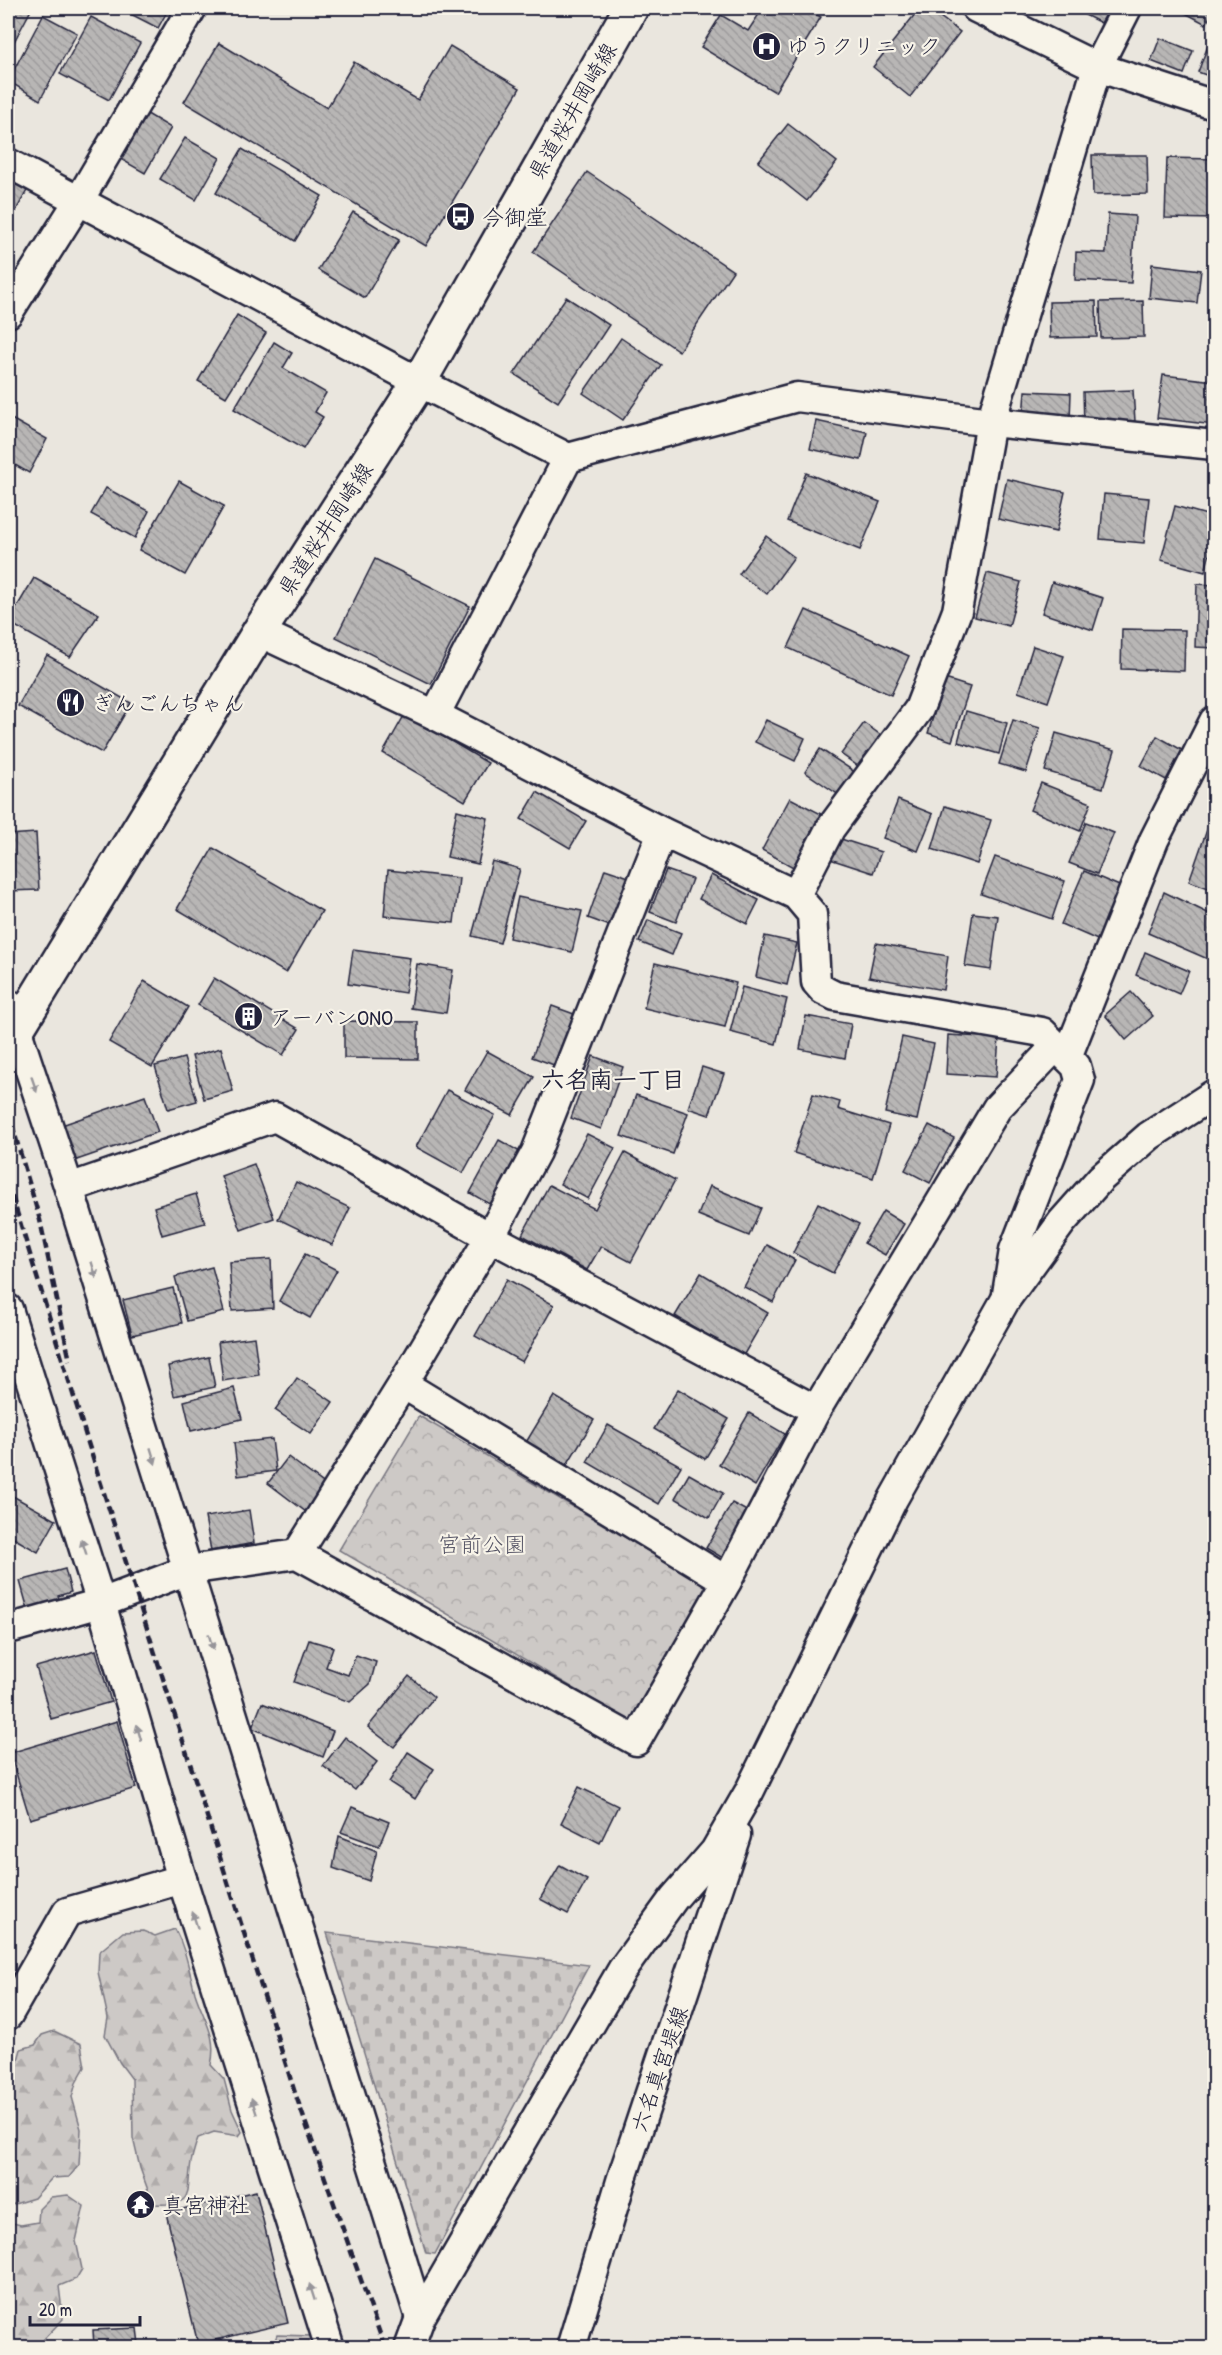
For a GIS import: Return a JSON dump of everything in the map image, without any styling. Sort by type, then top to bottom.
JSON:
[{"type":"main road","name":"県道桜井岡崎線","points":[[10,1026],[419,382],[631,8]]},
{"type":"street","points":[[8,313],[78,202],[192,8]]},
{"type":"street","points":[[976,8],[1097,67],[1215,105]]},
{"type":"street","points":[[796,895],[830,829],[919,709],[957,611],[991,422],[1097,67],[1127,8]]},
{"type":"street","points":[[8,163],[419,382],[568,458],[797,397],[991,422],[1215,445]]},
{"type":"street","points":[[435,715],[568,458]]},
{"type":"street","points":[[259,632],[435,715],[662,832],[796,895],[812,914],[816,982],[823,990],[835,996],[1042,1032],[1076,1066],[1080,1080],[1014,1250],[1006,1299]]},
{"type":"street","points":[[8,1629],[101,1602],[188,1570],[297,1554],[636,1741],[727,1581],[816,1410],[997,1108],[1061,1051],[1154,840],[1215,721]]},
{"type":"street","points":[[297,1554],[403,1384],[490,1237],[536,1152],[662,832]]},
{"type":"street","points":[[10,1026],[69,1188],[420,2318]]},
{"type":"street","points":[[409,2348],[420,2318],[622,1970],[674,1898],[716,1851],[749,1792],[893,1499],[1006,1299],[1062,1221],[1101,1178],[1149,1136],[1215,1094]]},
{"type":"street","points":[[69,1188],[275,1118],[490,1237],[816,1410]]},
{"type":"street","points":[[8,1309],[101,1602],[182,1879],[330,2348]]},
{"type":"street","points":[[403,1384],[727,1581]]},
{"type":"street","name":"六名真宮堤線","points":[[571,2348],[621,2181],[749,1792]]},
{"type":"street","points":[[8,2015],[67,1912],[182,1879]]},
{"type":"green space","name":"宮前公園","points":[[419,1416],[711,1588],[631,1722],[339,1550]]},
{"type":"green space","points":[[175,1929],[185,1952],[195,1993],[209,2028],[213,2045],[211,2065],[224,2079],[232,2110],[242,2132],[239,2136],[214,2132],[198,2138],[191,2162],[186,2196],[176,2203],[153,2204],[140,2168],[133,2138],[132,2079],[120,2063],[105,2035],[108,2018],[98,1972],[99,1952],[123,1932],[143,1931],[155,1936]]},
{"type":"green space","points":[[327,1933],[589,1965],[435,2254],[426,2253]]},
{"type":"green space","points":[[54,2031],[81,2044],[85,2067],[76,2083],[72,2097],[81,2129],[79,2165],[69,2177],[52,2178],[34,2198],[8,2206],[8,2077],[14,2075],[21,2049],[35,2045],[42,2035]]},
{"type":"green space","points":[[68,2195],[84,2206],[76,2241],[82,2269],[76,2279],[59,2286],[63,2319],[44,2339],[40,2347],[8,2347],[8,2222],[21,2225],[38,2222],[39,2209],[51,2197]]},
{"type":"green space","points":[[277,2335],[312,2336],[315,2348],[272,2348]]},
{"type":"building","points":[[8,8],[32,8],[8,53]]},
{"type":"building","points":[[119,8],[169,8],[158,28]]},
{"type":"building","points":[[763,8],[805,8],[821,17],[775,92],[701,47],[721,15],[748,31]]},
{"type":"building","points":[[920,8],[928,8],[960,32],[910,97],[873,67]]},
{"type":"building","points":[[1071,8],[1110,8],[1101,23]]},
{"type":"building","points":[[1176,8],[1214,8],[1214,9],[1206,24]]},
{"type":"building","points":[[43,15],[77,33],[40,100],[8,81]]},
{"type":"building","points":[[91,17],[140,43],[109,100],[60,74]]},
{"type":"building","points":[[1160,38],[1193,51],[1184,74],[1151,61]]},
{"type":"building","points":[[219,43],[327,108],[354,62],[418,100],[450,46],[520,88],[426,246],[184,102]]},
{"type":"building","points":[[1209,43],[1214,45],[1214,78],[1198,72]]},
{"type":"building","points":[[144,112],[171,128],[145,173],[117,157]]},
{"type":"building","points":[[788,124],[837,162],[807,201],[758,162]]},
{"type":"building","points":[[185,138],[220,158],[196,200],[160,179]]},
{"type":"building","points":[[242,149],[322,196],[295,241],[216,193]]},
{"type":"building","points":[[1092,155],[1147,155],[1148,194],[1093,195]]},
{"type":"building","points":[[1167,158],[1214,159],[1214,219],[1165,218]]},
{"type":"building","points":[[8,172],[30,185],[13,216],[8,213]]},
{"type":"building","points":[[587,172],[733,271],[679,351],[533,252]]},
{"type":"building","points":[[353,212],[399,240],[365,298],[318,270]]},
{"type":"building","points":[[1108,214],[1135,216],[1131,283],[1075,280],[1076,252],[1106,253]]},
{"type":"building","points":[[1152,264],[1201,270],[1197,303],[1149,298]]},
{"type":"building","points":[[566,297],[609,325],[558,402],[514,374]]},
{"type":"building","points":[[1096,301],[1097,337],[1050,338],[1049,302]]},
{"type":"building","points":[[1143,301],[1144,337],[1101,338],[1100,302]]},
{"type":"building","points":[[237,315],[266,333],[226,397],[198,381]]},
{"type":"building","points":[[621,338],[661,365],[623,420],[583,393]]},
{"type":"building","points":[[274,342],[292,353],[283,368],[326,393],[315,412],[323,417],[303,449],[234,409]]},
{"type":"building","points":[[1163,375],[1214,381],[1214,425],[1157,418]]},
{"type":"building","points":[[1133,390],[1135,421],[1084,424],[1083,392]]},
{"type":"building","points":[[1025,391],[1071,393],[1070,420],[1023,418]]},
{"type":"building","points":[[8,417],[47,439],[29,473],[8,461]]},
{"type":"building","points":[[816,421],[867,432],[861,460],[810,449]]},
{"type":"building","points":[[806,473],[880,502],[860,550],[787,521]]},
{"type":"building","points":[[1007,479],[1065,492],[1056,532],[998,519]]},
{"type":"building","points":[[179,481],[224,506],[185,575],[139,550]]},
{"type":"building","points":[[106,488],[149,511],[135,538],[91,514]]},
{"type":"building","points":[[1104,494],[1149,498],[1144,543],[1100,539]]},
{"type":"building","points":[[1175,506],[1214,517],[1214,537],[1205,572],[1161,560]]},
{"type":"building","points":[[766,536],[794,557],[767,594],[739,574]]},
{"type":"building","points":[[375,559],[470,606],[431,684],[336,637]]},
{"type":"building","points":[[987,573],[1021,582],[1009,626],[975,617]]},
{"type":"building","points":[[34,578],[99,614],[70,657],[8,622]]},
{"type":"building","points":[[1052,582],[1103,598],[1093,630],[1042,613]]},
{"type":"building","points":[[1197,584],[1214,585],[1214,648],[1195,647]]},
{"type":"building","points":[[806,610],[909,656],[891,695],[788,648]]},
{"type":"building","points":[[1122,629],[1185,630],[1184,671],[1121,669]]},
{"type":"building","points":[[1033,646],[1064,656],[1048,702],[1018,692]]},
{"type":"building","points":[[47,655],[131,703],[102,753],[18,706]]},
{"type":"building","points":[[945,679],[970,687],[952,741],[928,733]]},
{"type":"building","points":[[966,711],[1007,723],[999,754],[958,742]]},
{"type":"building","points":[[405,714],[488,763],[465,801],[383,753]]},
{"type":"building","points":[[766,720],[805,738],[795,761],[755,742]]},
{"type":"building","points":[[1013,720],[1040,728],[1026,772],[999,764]]},
{"type":"building","points":[[864,723],[885,738],[862,769],[841,754]]},
{"type":"building","points":[[1056,733],[1115,750],[1103,788],[1045,771]]},
{"type":"building","points":[[1157,736],[1182,750],[1166,780],[1141,766]]},
{"type":"building","points":[[820,749],[858,774],[842,797],[805,772]]},
{"type":"building","points":[[1041,783],[1091,803],[1080,831],[1030,810]]},
{"type":"building","points":[[537,792],[586,821],[570,848],[521,819]]},
{"type":"building","points":[[790,798],[823,815],[795,868],[762,850]]},
{"type":"building","points":[[898,800],[933,814],[918,851],[883,838]]},
{"type":"building","points":[[945,806],[991,820],[977,864],[932,849]]},
{"type":"building","points":[[457,810],[488,818],[478,864],[447,857]]},
{"type":"building","points":[[1210,821],[1214,823],[1214,890],[1189,881]]},
{"type":"building","points":[[1086,822],[1114,833],[1097,874],[1069,863]]},
{"type":"building","points":[[36,833],[39,890],[8,891],[8,835]]},
{"type":"building","points":[[838,838],[881,852],[873,873],[830,859]]},
{"type":"building","points":[[213,848],[322,911],[286,973],[177,909]]},
{"type":"building","points":[[995,857],[1065,881],[1052,919],[981,894]]},
{"type":"building","points":[[492,861],[520,869],[500,943],[472,936]]},
{"type":"building","points":[[605,869],[635,879],[618,929],[588,918]]},
{"type":"building","points":[[388,870],[459,878],[454,923],[384,916]]},
{"type":"building","points":[[666,870],[692,879],[676,922],[650,912]]},
{"type":"building","points":[[1084,871],[1124,888],[1102,942],[1061,924]]},
{"type":"building","points":[[711,875],[759,900],[747,924],[699,899]]},
{"type":"building","points":[[1164,892],[1214,916],[1214,950],[1210,960],[1148,933]]},
{"type":"building","points":[[518,897],[582,911],[572,952],[509,938]]},
{"type":"building","points":[[973,913],[998,916],[991,970],[965,966]]},
{"type":"building","points":[[648,920],[681,933],[672,955],[639,942]]},
{"type":"building","points":[[765,936],[797,943],[787,985],[756,977]]},
{"type":"building","points":[[876,943],[948,956],[943,990],[869,977]]},
{"type":"building","points":[[353,950],[410,958],[405,993],[348,984]]},
{"type":"building","points":[[1145,952],[1189,971],[1179,994],[1136,975]]},
{"type":"building","points":[[655,963],[736,983],[725,1027],[644,1008]]},
{"type":"building","points":[[417,964],[453,970],[446,1013],[411,1008]]},
{"type":"building","name":"アーバンONO","points":[[214,978],[299,1029],[283,1055],[198,1005]]},
{"type":"building","points":[[144,981],[188,1007],[152,1067],[109,1042]]},
{"type":"building","points":[[742,987],[787,999],[776,1044],[730,1032]]},
{"type":"building","points":[[1131,992],[1153,1016],[1126,1040],[1105,1015]]},
{"type":"building","points":[[552,1006],[574,1014],[554,1065],[532,1057]]},
{"type":"building","points":[[806,1016],[851,1024],[845,1058],[800,1049]]},
{"type":"building","points":[[344,1021],[418,1022],[418,1059],[344,1058]]},
{"type":"building","points":[[948,1035],[999,1038],[996,1077],[946,1074]]},
{"type":"building","points":[[902,1037],[934,1044],[917,1120],[885,1113]]},
{"type":"building","points":[[221,1048],[233,1091],[204,1099],[192,1056]]},
{"type":"building","points":[[487,1051],[534,1077],[512,1115],[465,1090]]},
{"type":"building","points":[[593,1056],[623,1067],[601,1129],[571,1118]]},
{"type":"building","points":[[184,1058],[197,1101],[168,1109],[155,1066]]},
{"type":"building","points":[[702,1067],[724,1074],[709,1115],[688,1108]]},
{"type":"building","points":[[447,1090],[495,1115],[463,1173],[416,1147]]},
{"type":"building","points":[[813,1094],[840,1102],[838,1109],[889,1125],[873,1178],[794,1153]]},
{"type":"building","points":[[636,1095],[688,1113],[673,1154],[621,1136]]},
{"type":"building","points":[[145,1096],[158,1132],[71,1162],[59,1126]]},
{"type":"building","points":[[929,1125],[954,1138],[930,1183],[905,1170]]},
{"type":"building","points":[[587,1134],[615,1148],[588,1199],[560,1184]]},
{"type":"building","points":[[499,1140],[522,1153],[493,1206],[470,1193]]},
{"type":"building","points":[[625,1153],[675,1180],[631,1262],[601,1246],[587,1270],[522,1235],[549,1185],[595,1209]]},
{"type":"building","points":[[254,1164],[274,1218],[241,1230],[221,1176]]},
{"type":"building","points":[[296,1182],[350,1208],[332,1245],[278,1219]]},
{"type":"building","points":[[710,1186],[761,1208],[749,1236],[698,1215]]},
{"type":"building","points":[[196,1194],[205,1223],[162,1235],[154,1207]]},
{"type":"building","points":[[818,1203],[859,1224],[833,1273],[793,1253]]},
{"type":"building","points":[[883,1211],[904,1224],[885,1255],[864,1243]]},
{"type":"building","points":[[767,1245],[795,1260],[773,1302],[744,1287]]},
{"type":"building","points":[[305,1254],[337,1270],[310,1318],[279,1301]]},
{"type":"building","points":[[271,1259],[273,1308],[232,1311],[229,1262]]},
{"type":"building","points":[[212,1267],[224,1312],[187,1321],[175,1277]]},
{"type":"building","points":[[701,1273],[768,1313],[743,1356],[675,1316]]},
{"type":"building","points":[[507,1279],[554,1305],[522,1362],[475,1336]]},
{"type":"building","points":[[173,1288],[182,1323],[132,1335],[123,1300]]},
{"type":"building","points":[[254,1337],[259,1375],[223,1381],[218,1342]]},
{"type":"building","points":[[209,1357],[215,1387],[174,1396],[168,1366]]},
{"type":"building","points":[[297,1378],[333,1402],[311,1434],[275,1410]]},
{"type":"building","points":[[234,1388],[242,1419],[191,1431],[184,1401]]},
{"type":"building","points":[[678,1389],[729,1419],[705,1459],[654,1429]]},
{"type":"building","points":[[554,1396],[594,1420],[565,1468],[525,1444]]},
{"type":"building","points":[[749,1413],[785,1434],[755,1486],[719,1464]]},
{"type":"building","points":[[608,1425],[681,1466],[659,1504],[587,1462]]},
{"type":"building","points":[[272,1439],[276,1471],[238,1476],[234,1443]]},
{"type":"building","points":[[288,1457],[326,1485],[306,1512],[268,1483]]},
{"type":"building","points":[[689,1474],[723,1493],[709,1518],[675,1498]]},
{"type":"building","points":[[11,1495],[56,1520],[38,1552],[8,1535],[8,1500]]},
{"type":"building","points":[[732,1503],[754,1515],[728,1561],[706,1548]]},
{"type":"building","points":[[249,1510],[254,1543],[211,1551],[205,1517]]},
{"type":"building","points":[[65,1569],[71,1592],[58,1596],[62,1608],[30,1617],[20,1581]]},
{"type":"building","points":[[309,1640],[333,1647],[326,1667],[348,1675],[356,1655],[376,1662],[370,1684],[350,1702],[294,1682]]},
{"type":"building","points":[[96,1650],[111,1702],[51,1719],[36,1667]]},
{"type":"building","points":[[409,1676],[434,1697],[394,1747],[368,1727]]},
{"type":"building","points":[[262,1703],[333,1731],[323,1757],[252,1728]]},
{"type":"building","points":[[117,1721],[136,1788],[30,1819],[10,1753]]},
{"type":"building","points":[[345,1737],[377,1762],[355,1790],[323,1766]]},
{"type":"building","points":[[408,1752],[434,1769],[415,1799],[389,1782]]},
{"type":"building","points":[[579,1787],[618,1806],[600,1843],[561,1823]]},
{"type":"building","points":[[352,1807],[389,1822],[379,1846],[341,1832]]},
{"type":"building","points":[[339,1836],[377,1851],[369,1881],[333,1868]]},
{"type":"building","points":[[560,1865],[587,1880],[568,1914],[540,1899]]},
{"type":"building","points":[[256,2191],[288,2323],[198,2344],[166,2213]]},
{"type":"building","points":[[137,2328],[139,2344],[164,2342],[165,2348],[77,2348],[94,2346],[93,2330]]},
{"type":"railway","points":[[8,1111],[40,1220],[70,1361]]},
{"type":"railway","points":[[8,1183],[89,1446],[295,2093],[385,2348]]},
{"type":"place","name":"ゆうクリニック","points":[[766,46]]},
{"type":"place","name":"今御堂","points":[[461,217]]},
{"type":"place","name":"ぎんごんちゃん","points":[[71,703]]},
{"type":"place","name":"アーバンONO","points":[[249,1017]]},
{"type":"place","name":"真宮神社","points":[[141,2205]]},
{"type":"district","name":"六名南一丁目","points":[[613,1079]]}]
